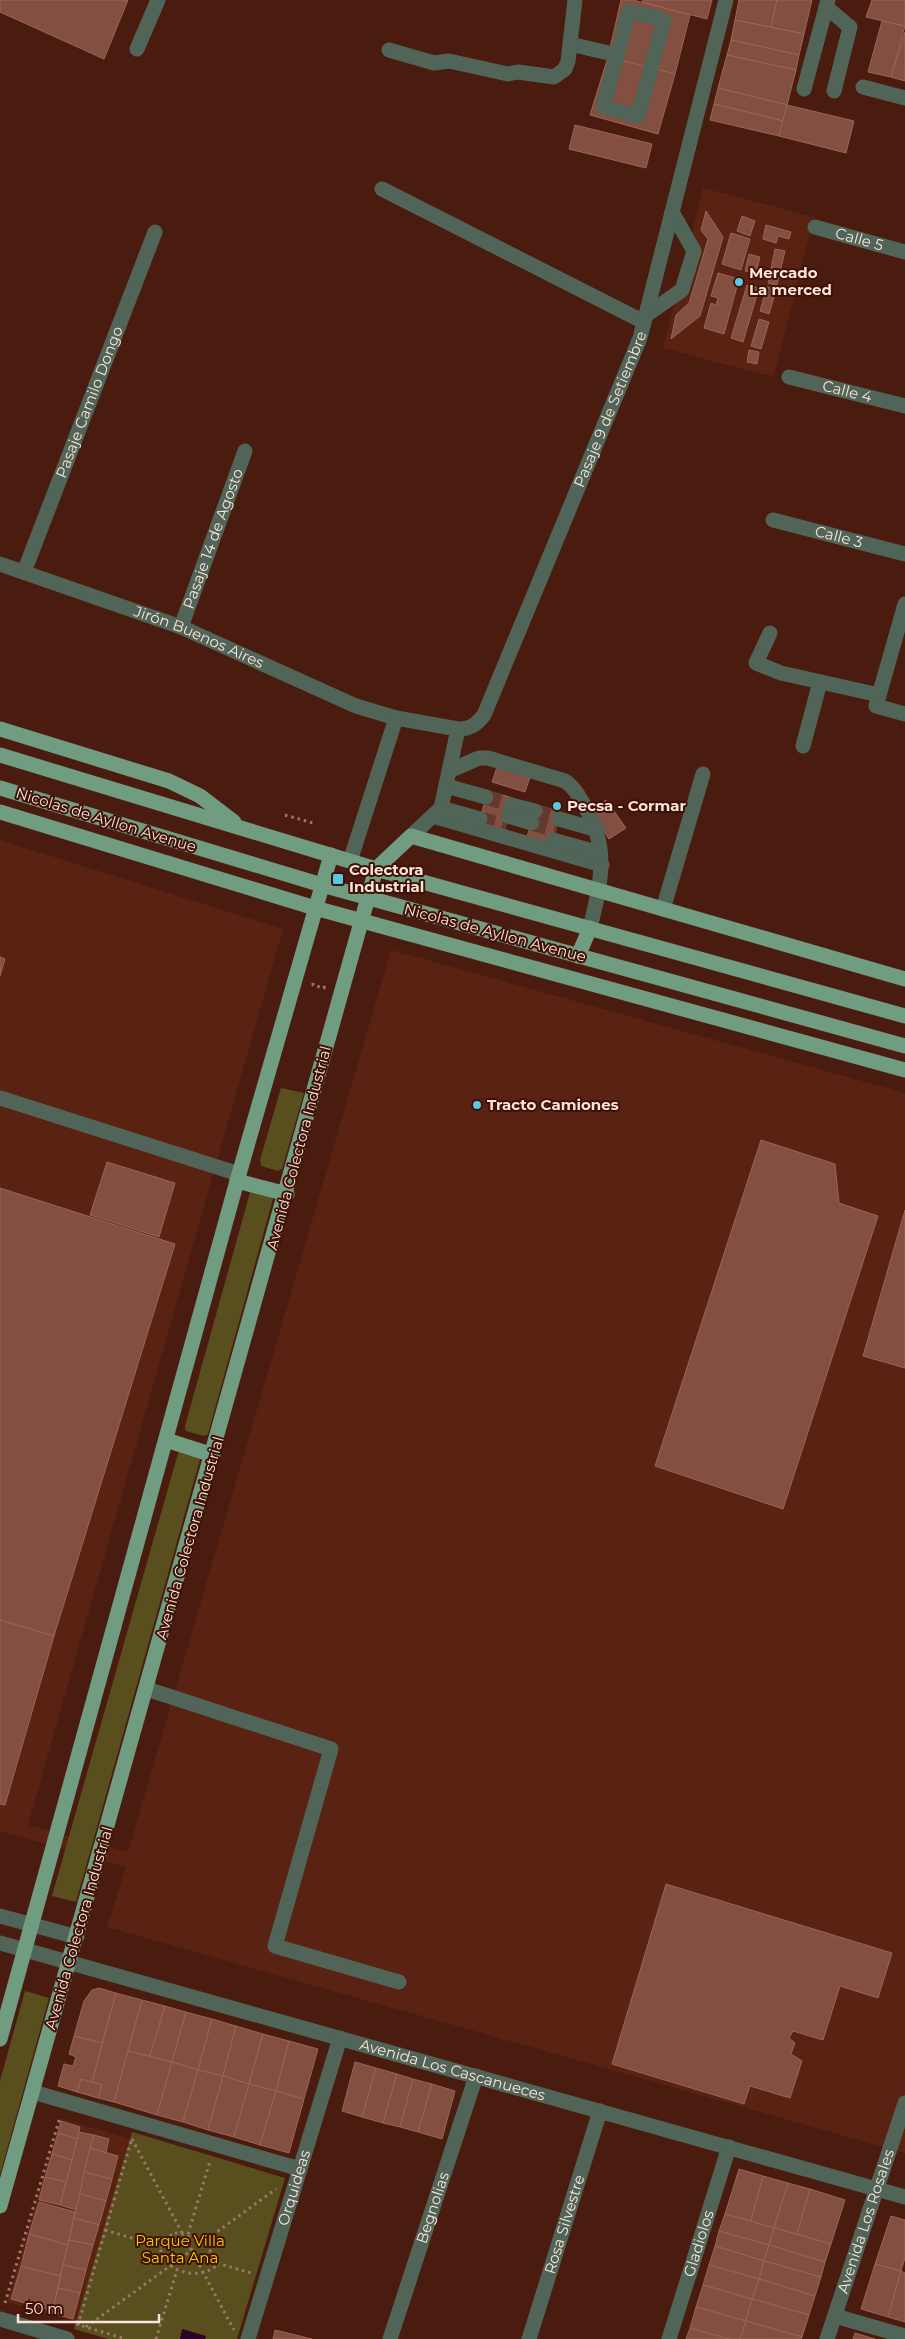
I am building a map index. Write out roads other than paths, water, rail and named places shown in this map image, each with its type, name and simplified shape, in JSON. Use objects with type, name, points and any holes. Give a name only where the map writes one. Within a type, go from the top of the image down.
[{"type":"main road","points":[[0,729],[169,782],[200,796],[241,828]]},
{"type":"main road","name":"Nicolas de Ayllon Avenue","points":[[0,755],[376,869],[905,1016]]},
{"type":"main road","name":"Nicolas de Ayllon Avenue","points":[[0,788],[367,898],[905,1046]]},
{"type":"main road","name":"Nicolas de Ayllon Avenue","points":[[0,812],[315,908],[905,1070]]},
{"type":"main road","points":[[376,869],[411,836],[905,979]]},
{"type":"main road","points":[[0,2039],[238,1177],[331,855]]},
{"type":"main road","name":"Avenida Colectora Industrial","points":[[0,2206],[287,1194],[376,869]]},
{"type":"main road","points":[[578,956],[590,928]]},
{"type":"main road","points":[[238,1177],[287,1194]]},
{"type":"main road","points":[[166,1440],[213,1455]]},
{"type":"street","points":[[137,48],[158,0]]},
{"type":"street","points":[[389,50],[434,63],[449,61],[508,74],[522,72],[554,77],[565,69],[575,0]]},
{"type":"street","name":"Pasaje 9 de Setiembre","points":[[458,729],[466,729],[476,724],[484,715],[640,338],[726,0]]},
{"type":"street","points":[[804,89],[827,4],[850,27],[834,91]]},
{"type":"street","points":[[628,11],[664,20],[638,116],[603,106],[617,55],[628,11]]},
{"type":"street","points":[[570,44],[617,55]]},
{"type":"street","points":[[863,87],[905,98]]},
{"type":"street","points":[[382,189],[645,318],[682,290],[694,251],[672,212]]},
{"type":"street","name":"Calle 5","points":[[815,227],[905,252]]},
{"type":"street","name":"Pasaje Camilo Dongo","points":[[24,572],[155,232]]},
{"type":"street","name":"Calle 4","points":[[789,377],[905,406]]},
{"type":"street","name":"Pasaje 14 de Agosto","points":[[181,627],[245,451]]},
{"type":"street","name":"Calle 3","points":[[772,520],[905,554]]},
{"type":"street","name":"Jirón Buenos Aires","points":[[0,564],[181,627],[356,706],[396,718]]},
{"type":"street","points":[[878,700],[898,658],[905,604]]},
{"type":"street","points":[[770,633],[756,663],[781,673],[820,682],[878,700],[905,714]]},
{"type":"street","points":[[804,746],[820,682]]},
{"type":"street","points":[[350,861],[396,718],[458,729],[442,795]]},
{"type":"street","points":[[411,836],[442,795],[479,758],[488,758],[565,781],[576,791],[600,848],[600,891],[590,928]]},
{"type":"street","points":[[663,909],[703,774]]},
{"type":"street","points":[[442,795],[483,808],[442,795]]},
{"type":"street","points":[[442,795],[600,848]]},
{"type":"street","points":[[508,816],[532,822],[508,816]]},
{"type":"street","points":[[556,829],[600,848]]},
{"type":"street","points":[[0,1098],[238,1177]]},
{"type":"street","points":[[147,1689],[331,1749],[274,1946],[399,1982]]},
{"type":"street","points":[[0,1916],[77,1937]]},
{"type":"street","name":"Avenida Los Cascanueces","points":[[0,1943],[905,2197]]},
{"type":"street","name":"Orquideas","points":[[248,2339],[340,2038]]},
{"type":"street","name":"Begnolias","points":[[390,2339],[476,2076]]},
{"type":"street","points":[[33,2092],[300,2169]]},
{"type":"street","name":"Avenida Los Rosales","points":[[827,2339],[905,2103]]},
{"type":"street","name":"Rosa Silvestre","points":[[529,2339],[600,2111]]},
{"type":"street","name":"Gladiolos","points":[[669,2339],[729,2147]]},
{"type":"street","points":[[835,2316],[905,2336]]},
{"type":"street","points":[[0,2319],[67,2339]]},
{"type":"tunnel","points":[[486,797],[511,805]]},
{"type":"tunnel","points":[[535,811],[559,819]]},
{"type":"tunnel","points":[[480,819],[506,826]]},
{"type":"tunnel","points":[[532,823],[556,830]]},
{"type":"place","name":"Mercado La merced","points":[[739,282]]},
{"type":"place","name":"Pecsa - Cormar","points":[[557,806]]},
{"type":"place","name":"Colectora Industrial","points":[[338,879]]},
{"type":"place","name":"Tracto Camiones","points":[[477,1105]]},
{"type":"park label","name":"Parque Villa Santa Ana","points":[[180,2250]]}]
